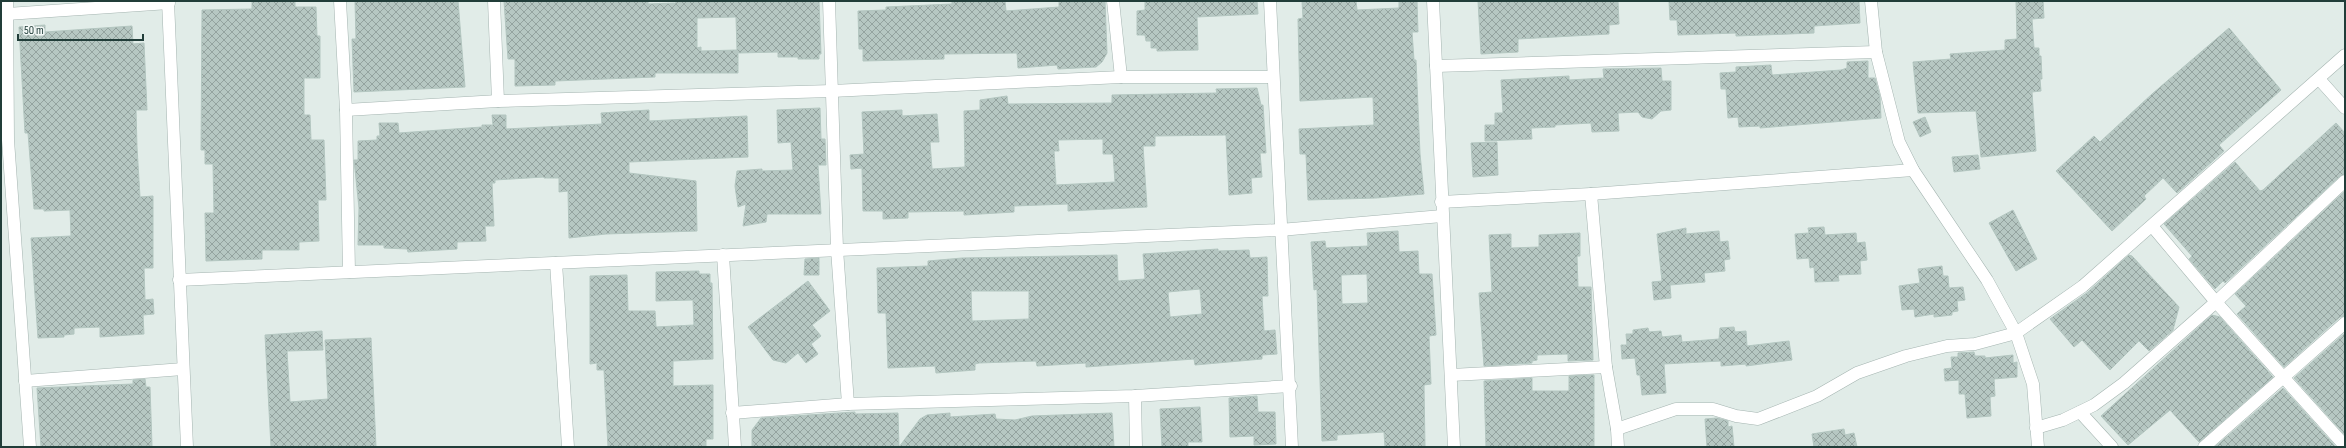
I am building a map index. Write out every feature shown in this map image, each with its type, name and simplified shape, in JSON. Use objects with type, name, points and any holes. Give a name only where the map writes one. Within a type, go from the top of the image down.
[{"type":"street","points":[[7,1],[8,14],[4,140],[30,447]]},
{"type":"street","points":[[340,1],[346,110],[349,272]]},
{"type":"street","points":[[494,1],[498,101]]},
{"type":"street","points":[[829,1],[837,249],[848,404]]},
{"type":"street","points":[[1113,1],[1121,77]]},
{"type":"street","points":[[1270,1],[1272,77],[1280,230],[1291,386],[1292,447]]},
{"type":"street","points":[[1433,1],[1441,202],[1454,447]]},
{"type":"street","points":[[1871,1],[1876,52],[1899,142],[1913,170],[1987,280],[2016,333],[2033,384],[2038,447]]},
{"type":"street","points":[[8,14],[168,2],[178,280],[184,369],[187,447]]},
{"type":"street","points":[[1436,66],[1876,52]]},
{"type":"street","points":[[1617,429],[1676,409],[1713,409],[1736,416],[1758,419],[1816,396],[1857,373],[1906,356],[1947,346],[1975,344],[2016,333],[2083,286],[2345,55]]},
{"type":"street","points":[[346,110],[498,101],[832,92],[1121,77],[1272,77]]},
{"type":"street","points":[[2319,78],[2345,108]]},
{"type":"street","points":[[1441,202],[1592,194],[1913,170]]},
{"type":"street","points":[[2036,428],[2080,412],[2094,405],[2124,383],[2216,302],[2345,181]]},
{"type":"street","points":[[1592,194],[1606,367],[1617,429],[1618,447]]},
{"type":"street","points":[[178,280],[1280,230],[1442,216]]},
{"type":"street","points":[[2152,226],[2216,302],[2345,446]]},
{"type":"street","points":[[723,255],[735,447]]},
{"type":"street","points":[[556,263],[568,447]]},
{"type":"street","points":[[2204,447],[2345,323]]},
{"type":"street","points":[[1451,375],[1606,367]]},
{"type":"street","points":[[25,381],[184,369]]},
{"type":"street","points":[[732,413],[848,404],[1135,396],[1291,386]]},
{"type":"street","points":[[1135,396],[1136,447]]},
{"type":"street","points":[[2080,412],[2112,447]]},
{"type":"building","points":[[252,1],[295,1],[295,7],[316,7],[317,36],[320,36],[320,78],[304,78],[304,115],[310,115],[311,140],[324,140],[326,200],[318,200],[319,241],[299,242],[299,250],[262,250],[262,259],[206,261],[205,213],[214,213],[213,164],[205,164],[205,150],[201,150],[202,10],[252,9]]},
{"type":"building","points":[[355,1],[458,1],[465,87],[354,92],[352,39],[356,39]]},
{"type":"building","points":[[504,1],[648,1],[648,4],[676,3],[676,1],[819,1],[821,54],[819,54],[819,59],[778,57],[778,52],[738,53],[738,73],[655,73],[655,77],[555,81],[555,85],[515,86],[515,59],[508,59]],"holes":[[[736,17],[737,50],[701,51],[701,47],[697,48],[697,18]]]},
{"type":"building","points":[[952,1],[1005,1],[1006,11],[1059,7],[1059,1],[1105,1],[1107,53],[1102,62],[1096,67],[1058,69],[1057,65],[1018,68],[1017,53],[944,54],[944,59],[863,61],[863,49],[859,49],[858,11],[886,10],[886,7],[952,4]]},
{"type":"building","points":[[1145,1],[1257,1],[1258,14],[1197,17],[1198,50],[1157,51],[1157,48],[1151,48],[1151,41],[1146,41],[1145,35],[1137,35],[1137,11],[1145,10]]},
{"type":"building","points":[[1302,1],[1356,1],[1357,10],[1399,8],[1399,1],[1417,1],[1418,32],[1412,32],[1414,60],[1416,60],[1420,154],[1424,194],[1376,198],[1308,200],[1306,154],[1300,154],[1299,129],[1374,125],[1373,97],[1300,101],[1298,19],[1303,18]]},
{"type":"building","points":[[1478,1],[1618,1],[1619,24],[1609,25],[1609,34],[1518,39],[1518,52],[1481,54]]},
{"type":"building","points":[[1669,1],[1856,1],[1859,2],[1860,23],[1814,26],[1814,33],[1736,36],[1736,33],[1678,35],[1677,20],[1670,20]]},
{"type":"building","points":[[2016,1],[2043,1],[2044,18],[2032,19],[2034,48],[2039,48],[2039,56],[2041,56],[2042,79],[2040,79],[2041,91],[2032,92],[2036,151],[1981,157],[1976,111],[1918,113],[1913,62],[1951,59],[1950,54],[2005,50],[2005,40],[2017,39]]},
{"type":"building","points":[[45,25],[45,32],[132,26],[133,44],[144,43],[147,110],[136,110],[137,147],[140,197],[153,196],[153,268],[144,268],[145,300],[153,299],[154,314],[143,315],[144,334],[100,337],[100,327],[74,328],[74,334],[64,335],[64,337],[38,338],[31,238],[71,236],[70,210],[44,211],[44,209],[34,209],[28,133],[25,133],[19,27]]},
{"type":"building","points":[[2229,28],[2281,90],[2219,145],[2224,151],[2177,193],[2163,178],[2144,196],[2146,199],[2112,231],[2056,171],[2094,136],[2100,142],[2152,94]]},
{"type":"building","points":[[1868,61],[1868,78],[1875,78],[1880,97],[1881,118],[1760,128],[1760,126],[1739,127],[1738,117],[1728,118],[1726,89],[1721,89],[1720,73],[1736,72],[1736,67],[1771,65],[1772,75],[1841,70],[1847,68],[1847,62]]},
{"type":"building","points":[[1661,68],[1662,81],[1671,81],[1671,110],[1661,111],[1652,119],[1642,117],[1638,112],[1618,113],[1619,131],[1592,132],[1591,123],[1555,125],[1555,127],[1531,128],[1532,139],[1485,141],[1485,125],[1495,125],[1495,113],[1503,113],[1501,80],[1569,76],[1569,80],[1604,78],[1603,69]]},
{"type":"building","points":[[1257,88],[1261,105],[1263,105],[1266,153],[1260,153],[1262,177],[1251,178],[1252,193],[1229,195],[1226,135],[1155,136],[1155,146],[1143,146],[1147,207],[1068,211],[1068,204],[1014,206],[1014,212],[964,215],[964,211],[908,212],[908,218],[883,219],[883,211],[863,211],[862,168],[851,169],[850,155],[864,154],[862,112],[902,110],[902,116],[937,114],[939,142],[930,142],[932,169],[965,167],[964,111],[980,110],[980,100],[1007,96],[1008,104],[1112,103],[1112,95],[1217,93],[1216,89]],"holes":[[[1103,139],[1103,154],[1113,154],[1115,182],[1056,185],[1054,151],[1059,151],[1058,140]]]},
{"type":"building","points":[[820,108],[821,139],[825,139],[826,165],[818,165],[821,214],[767,214],[766,222],[743,226],[746,204],[738,207],[735,186],[737,171],[762,169],[762,171],[793,170],[791,142],[778,143],[777,110]]},
{"type":"building","points":[[649,110],[649,121],[747,116],[748,157],[629,162],[629,173],[696,181],[697,231],[606,234],[569,238],[568,191],[559,192],[559,178],[544,177],[495,180],[495,183],[492,183],[494,226],[485,226],[486,241],[457,242],[457,249],[408,252],[407,249],[384,248],[384,245],[358,245],[359,208],[354,160],[358,160],[358,141],[377,140],[377,136],[380,136],[379,123],[398,123],[399,133],[482,127],[482,125],[493,125],[492,115],[506,115],[506,129],[602,124],[601,113]]},
{"type":"building","points":[[1925,117],[1931,132],[1920,137],[1913,122]]},
{"type":"building","points":[[2336,123],[2345,133],[2345,174],[2340,176],[2225,283],[2223,281],[2215,289],[2189,259],[2192,256],[2164,224],[2235,162],[2260,191],[2263,190]]},
{"type":"building","points":[[1497,142],[1498,175],[1473,177],[1471,143]]},
{"type":"building","points":[[1978,155],[1980,169],[1954,172],[1952,157]]},
{"type":"building","points":[[2345,191],[2345,316],[2340,317],[2284,367],[2237,314],[2246,306],[2235,294]]},
{"type":"building","points":[[2013,210],[2037,259],[2016,271],[1989,223]]},
{"type":"building","points":[[1824,227],[1825,235],[1856,233],[1857,243],[1865,242],[1867,260],[1860,261],[1861,274],[1838,275],[1839,281],[1815,282],[1814,267],[1810,268],[1809,258],[1797,259],[1795,234],[1809,233],[1808,228]]},
{"type":"building","points":[[1686,228],[1686,234],[1719,231],[1720,242],[1728,241],[1730,259],[1724,260],[1725,271],[1704,273],[1705,282],[1670,285],[1671,298],[1654,300],[1652,282],[1662,281],[1657,234]]},
{"type":"building","points":[[1398,231],[1399,252],[1418,251],[1419,274],[1432,274],[1436,335],[1429,336],[1431,384],[1424,385],[1425,447],[1385,447],[1384,432],[1337,435],[1337,440],[1322,441],[1317,289],[1314,290],[1311,242],[1325,241],[1326,248],[1368,246],[1367,233]],"holes":[[[1367,274],[1368,303],[1342,304],[1341,275]]]},
{"type":"building","points":[[1580,233],[1580,256],[1577,256],[1578,287],[1591,287],[1593,360],[1568,361],[1568,354],[1537,355],[1537,360],[1532,361],[1532,363],[1484,366],[1479,293],[1492,292],[1489,235],[1511,234],[1511,248],[1539,247],[1539,235]]},
{"type":"building","points":[[1218,249],[1218,251],[1249,250],[1250,258],[1267,257],[1268,296],[1262,296],[1264,331],[1275,330],[1277,354],[1262,355],[1262,359],[1195,365],[1194,359],[1086,367],[1086,363],[1037,366],[1036,361],[979,363],[975,364],[975,370],[936,373],[935,366],[888,368],[886,313],[878,313],[877,268],[928,266],[928,261],[962,258],[1117,255],[1118,281],[1145,279],[1143,254]],"holes":[[[1200,289],[1202,314],[1170,317],[1168,292]],[[971,291],[1029,291],[1029,319],[972,321]]]},
{"type":"building","points":[[2129,255],[2132,256],[2179,307],[2173,330],[2149,351],[2139,341],[2110,370],[2082,340],[2074,347],[2050,319],[2088,292]]},
{"type":"building","points":[[819,258],[819,275],[804,275],[805,259]]},
{"type":"building","points":[[1942,266],[1943,276],[1948,276],[1949,288],[1963,287],[1965,300],[1957,301],[1958,311],[1952,312],[1952,315],[1934,317],[1934,314],[1915,317],[1914,309],[1902,310],[1899,286],[1920,283],[1918,269]]},
{"type":"building","points":[[699,271],[699,274],[710,274],[710,283],[712,283],[713,359],[673,361],[673,386],[713,385],[713,439],[706,439],[706,447],[608,447],[604,370],[597,370],[597,363],[590,364],[590,276],[627,275],[628,311],[655,311],[656,327],[694,325],[693,300],[656,301],[656,272]]},
{"type":"building","points":[[808,281],[830,311],[812,325],[821,336],[811,344],[818,354],[806,363],[798,353],[786,363],[773,360],[748,327]]},
{"type":"building","points":[[2212,315],[2220,317],[2273,377],[2199,442],[2170,410],[2128,445],[2101,416]]},
{"type":"building","points":[[1734,327],[1735,332],[1746,331],[1747,346],[1789,341],[1792,360],[1746,366],[1746,364],[1721,366],[1721,361],[1664,364],[1666,393],[1642,395],[1640,375],[1637,375],[1635,358],[1622,359],[1621,345],[1627,345],[1626,334],[1633,334],[1633,330],[1648,328],[1649,332],[1661,331],[1662,337],[1681,335],[1682,342],[1719,339],[1720,328]]},
{"type":"building","points":[[322,331],[323,350],[287,351],[290,402],[328,399],[325,340],[371,338],[376,447],[271,447],[265,335]]},
{"type":"building","points":[[2345,333],[2345,435],[2294,378]]},
{"type":"building","points":[[1974,352],[1975,356],[1985,356],[1985,358],[2013,355],[2013,363],[2017,362],[2017,377],[1994,379],[1995,396],[1990,397],[1991,416],[1967,418],[1965,394],[1959,394],[1959,380],[1945,381],[1944,369],[1952,368],[1951,357],[1958,357],[1958,353]]},
{"type":"building","points":[[1594,375],[1594,447],[1486,447],[1484,381],[1532,378],[1532,391],[1569,391],[1569,376]]},
{"type":"building","points":[[145,379],[146,387],[150,387],[152,446],[41,447],[37,388],[133,384],[133,380]]},
{"type":"building","points":[[2283,388],[2336,447],[2215,447]]},
{"type":"building","points":[[1257,396],[1258,412],[1275,412],[1276,444],[1254,445],[1254,436],[1230,437],[1229,398]]},
{"type":"building","points":[[1200,407],[1202,442],[1188,442],[1188,447],[1162,447],[1160,409]]},
{"type":"building","points":[[855,412],[855,414],[898,413],[899,447],[752,447],[752,430],[761,418]]},
{"type":"building","points":[[950,413],[950,417],[995,414],[996,419],[1015,420],[1032,416],[1112,413],[1114,447],[899,447],[920,419],[927,415]]},
{"type":"building","points":[[1717,418],[1728,421],[1728,427],[1732,426],[1734,447],[1707,447],[1705,419]]},
{"type":"building","points":[[1844,429],[1845,435],[1854,433],[1857,447],[1814,447],[1812,434]]}]
